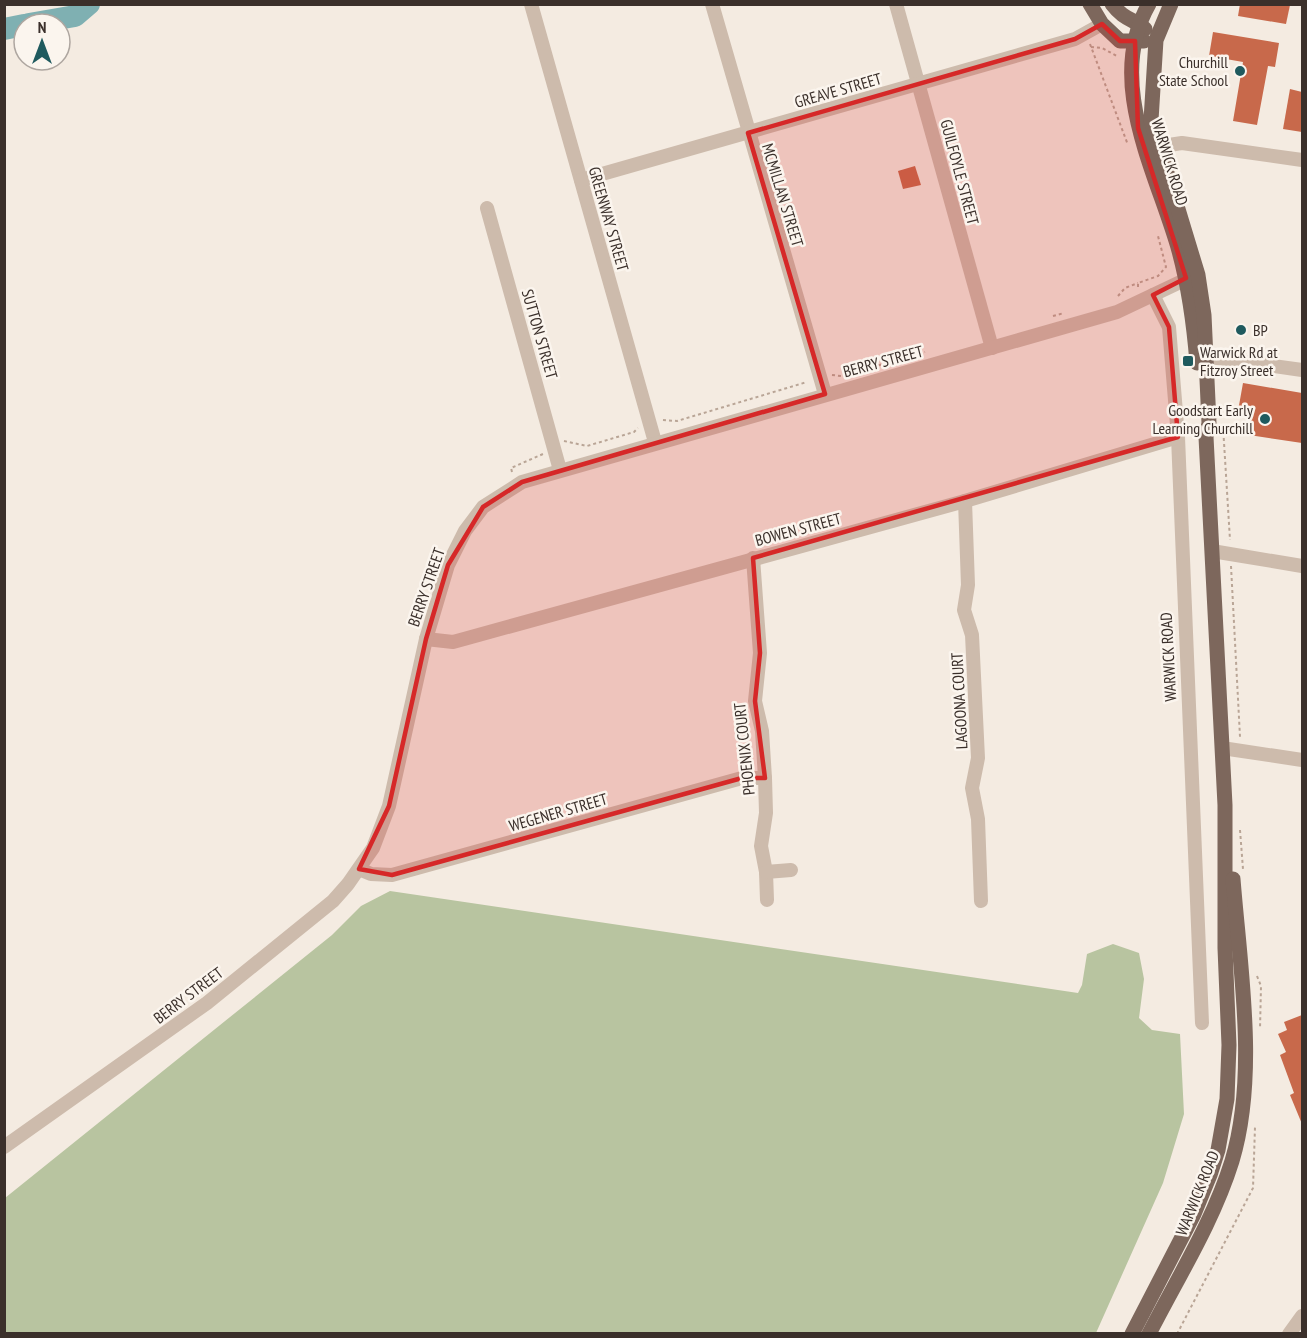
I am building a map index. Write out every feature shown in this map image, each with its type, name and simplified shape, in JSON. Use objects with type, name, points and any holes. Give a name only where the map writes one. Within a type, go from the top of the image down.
[{"type":"main road","points":[[1090,4],[1102,24],[1120,41],[1156,39]]},
{"type":"main road","points":[[1112,4],[1126,20],[1139,24],[1156,39]]},
{"type":"main road","name":"WARWICK ROAD","points":[[1132,1334],[1194,1214],[1210,1175],[1224,1125],[1229,1045],[1225,948],[1225,805],[1206,437],[1202,426],[1201,355],[1192,277],[1166,192],[1144,149],[1135,110],[1133,64],[1136,41],[1139,24],[1149,4]]},
{"type":"main road","name":"WARWICK ROAD","points":[[1144,149],[1151,120],[1156,39],[1171,4]]},
{"type":"main road","name":"WARWICK ROAD","points":[[1149,1334],[1206,1226],[1232,1159],[1238,1131],[1244,1053],[1233,875],[1225,805]]},
{"type":"street","name":"GREENWAY STREET","points":[[531,4],[655,442]]},
{"type":"street","name":"MCMILLAN STREET","points":[[712,4],[825,394]]},
{"type":"street","name":"GUILFOYLE STREET","points":[[896,4],[992,348]]},
{"type":"street","name":"GREAVE STREET","points":[[581,180],[919,84],[1088,41],[1102,24]]},
{"type":"street","points":[[1144,149],[1182,142],[1302,160]]},
{"type":"street","name":"SUTTON STREET","points":[[487,208],[560,470]]},
{"type":"street","name":"BERRY STREET","points":[[4,1147],[207,1003],[333,901],[359,869],[373,848],[389,806],[426,639],[448,565],[465,531],[483,507],[516,486],[560,470],[1117,312],[1147,294],[1192,277]]},
{"type":"street","name":"WARWICK ROAD","points":[[1147,294],[1169,327],[1178,437],[1202,1023]]},
{"type":"street","points":[[1201,355],[1302,370]]},
{"type":"street","name":"BOWEN STREET","points":[[426,639],[453,642],[965,501],[1178,437]]},
{"type":"street","name":"LAGOONA COURT","points":[[965,501],[968,585],[964,610],[972,635],[978,758],[972,788],[978,819],[981,901]]},
{"type":"street","points":[[1212,551],[1302,566]]},
{"type":"street","name":"PHOENIX COURT","points":[[753,558],[760,653],[755,701],[762,731],[765,778],[766,813],[761,846],[766,872],[767,900]]},
{"type":"street","points":[[1222,748],[1302,760]]},
{"type":"street","name":"WEGENER STREET","points":[[359,869],[371,874],[392,875],[742,777],[765,778]]},
{"type":"street","points":[[766,872],[792,870]]},
{"type":"street","points":[[1289,1334],[1302,1316]]},
{"type":"path","points":[[1088,41],[1117,56]]},
{"type":"path","points":[[1088,41],[1144,149]]},
{"type":"path","points":[[1115,298],[1125,288],[1158,276],[1166,267],[1156,227]]},
{"type":"path","points":[[1138,283],[1147,294]]},
{"type":"path","points":[[1049,318],[1068,313]]},
{"type":"path","points":[[516,486],[511,468],[543,455],[544,446],[565,441],[587,446],[634,432],[640,424],[639,420],[656,414],[659,420],[677,422],[820,379],[927,351]]},
{"type":"highlighted area","points":[[1102,24],[1120,41],[1135,41],[1138,128],[1186,278],[1153,295],[1169,327],[1178,437],[753,558],[760,653],[755,701],[765,778],[742,778],[392,875],[359,869],[389,806],[426,639],[448,565],[483,507],[522,482],[825,394],[748,133],[1075,39]]},
{"type":"green space","points":[[390,891],[1078,993],[1082,985],[1087,954],[1113,944],[1139,953],[1144,979],[1139,1018],[1152,1030],[1180,1034],[1184,1114],[1163,1183],[1096,1333],[5,1333],[5,1198],[332,935],[361,906]]},
{"type":"building","points":[[1240,4],[1290,5],[1286,24],[1238,16]]},
{"type":"building","points":[[1213,32],[1279,43],[1275,67],[1268,66],[1257,125],[1233,121],[1243,62],[1209,56]]},
{"type":"building","points":[[1290,89],[1302,92],[1302,132],[1283,129]]},
{"type":"building","points":[[915,166],[921,185],[903,189],[898,171]]},
{"type":"building","points":[[1243,383],[1302,393],[1302,443],[1249,435],[1252,414],[1238,411]]},
{"type":"building","points":[[1302,1015],[1302,1124],[1290,1095],[1294,1093],[1280,1055],[1286,1052],[1278,1034],[1287,1030],[1284,1022]]},
{"type":"waterway","points":[[72,17],[89,4]]},
{"type":"waterway","points":[[4,29],[12,27]]},
{"type":"place","name":"Churchill State School","points":[[1240,71]]},
{"type":"place","name":"BP","points":[[1241,330]]},
{"type":"place","name":"Warwick Rd at Fitzroy Street","points":[[1188,361]]},
{"type":"place","name":"Goodstart Early Learning Churchill","points":[[1265,419]]}]
